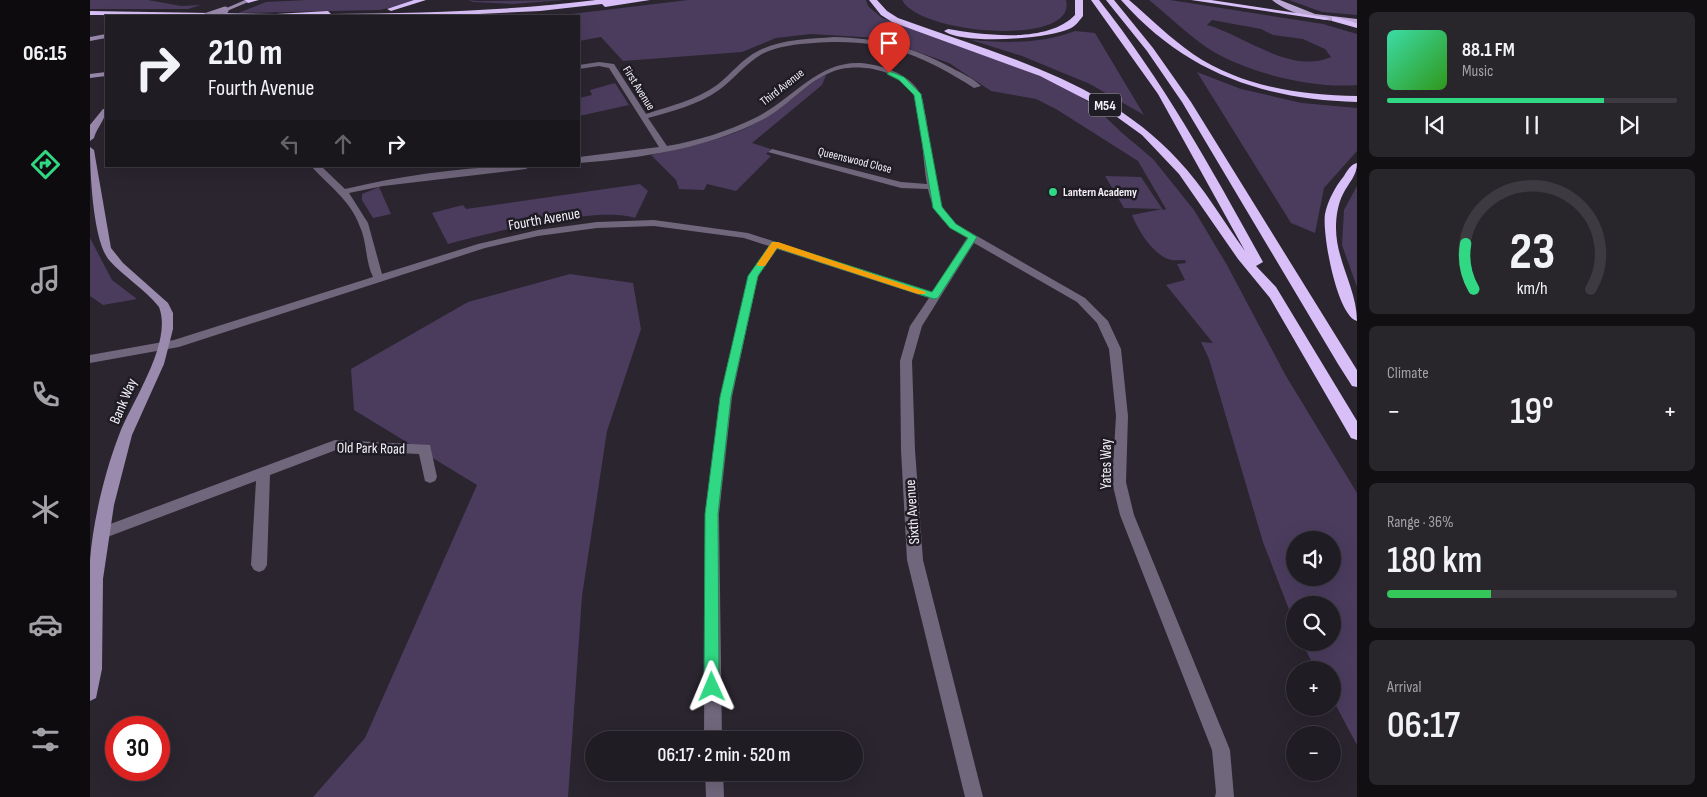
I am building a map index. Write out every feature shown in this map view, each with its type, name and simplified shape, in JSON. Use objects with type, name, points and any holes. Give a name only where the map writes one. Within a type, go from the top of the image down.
[{"type":"highway","points":[[249,0],[255,0]]},
{"type":"highway","points":[[296,15],[380,11],[407,6],[422,0]]},
{"type":"highway","points":[[408,15],[511,10],[614,0]]},
{"type":"highway","points":[[501,15],[646,0]]},
{"type":"highway","name":"M54","points":[[873,0],[884,13],[895,20],[1030,68],[1077,89],[1120,114],[1173,160],[1239,251],[1274,295]]},
{"type":"highway","points":[[886,1],[889,6],[907,17],[936,29],[966,34],[1024,37],[1048,34],[1076,21],[1081,12],[1079,0]]},
{"type":"highway","name":"M54","points":[[1095,0],[1138,56],[1181,124],[1274,295],[1357,434]]},
{"type":"highway","points":[[1110,0],[1156,59],[1206,133],[1300,292],[1357,382]]},
{"type":"highway","points":[[1125,0],[1173,43],[1193,58],[1231,76],[1278,90],[1327,98],[1357,99]]},
{"type":"highway","points":[[1195,0],[1326,18]]},
{"type":"highway","points":[[1226,0],[1260,0]]},
{"type":"highway","points":[[462,3],[489,8],[610,1]]},
{"type":"highway","points":[[90,13],[213,15]]},
{"type":"highway","points":[[512,15],[516,14]]},
{"type":"highway","points":[[90,18],[105,18]]},
{"type":"highway","points":[[1335,19],[1357,26]]},
{"type":"highway","points":[[1357,166],[1346,179],[1334,203],[1331,241],[1343,291],[1357,317]]},
{"type":"main road","points":[[1275,0],[1292,9],[1326,18],[1357,21]]},
{"type":"street","points":[[210,15],[249,0]]},
{"type":"street","points":[[90,39],[105,36]]},
{"type":"street","points":[[643,116],[696,101],[718,87],[739,66],[763,51],[791,43],[835,38],[875,40],[904,48],[943,64],[977,86]]},
{"type":"street","name":"First Avenue","points":[[580,67],[599,64],[612,66],[665,150]]},
{"type":"street","name":"Third Avenue","points":[[580,160],[665,150],[716,137],[762,118],[787,103],[806,83],[827,71],[853,65],[877,68],[902,78],[917,94],[938,208],[953,226]]},
{"type":"street","points":[[90,76],[104,75]]},
{"type":"street","points":[[90,138],[93,127],[105,113]]},
{"type":"street","name":"Bank Way","points":[[90,150],[106,248],[111,258],[160,300],[167,310],[165,346],[120,450],[102,533],[94,552],[90,692]]},
{"type":"street","name":"Queenswood Close","points":[[772,152],[901,185],[933,187]]},
{"type":"street","points":[[316,167],[343,192],[358,212],[366,232],[378,278]]},
{"type":"street","points":[[343,192],[383,183],[518,167]]},
{"type":"street","name":"Fourth Avenue","points":[[90,359],[165,346],[482,246],[538,233],[597,225],[654,224],[744,236],[775,244],[934,296]]},
{"type":"street","name":"Yates Way","points":[[953,226],[1081,300],[1102,322],[1115,348],[1122,416],[1119,482],[1127,515],[1221,750],[1226,794],[1224,797]]},
{"type":"street","name":"Sixth Avenue","points":[[973,237],[916,326],[906,361],[908,450],[915,560],[959,743],[974,797]]},
{"type":"street","points":[[713,731],[712,514],[726,397],[753,276],[775,244]]},
{"type":"street","name":"Old Park Road","points":[[102,533],[335,445],[425,449],[430,477]]},
{"type":"street","points":[[259,565],[263,472]]},
{"type":"street","points":[[714,781],[715,797]]},
{"type":"shaded area","points":[[90,0],[148,0],[181,6],[201,5],[188,9],[90,9]]},
{"type":"shaded area","points":[[417,0],[379,10],[238,13],[266,2]]},
{"type":"shaded area","points":[[468,0],[565,0],[513,4],[473,2]]},
{"type":"shaded area","points":[[688,0],[866,0],[868,6],[882,18],[1001,60],[1065,87],[1093,105],[1153,159],[1194,210],[1227,265],[1286,376],[1357,493],[1357,745],[1341,715],[1341,661],[1311,661],[1306,651],[1341,651],[1341,596],[1286,596],[1286,602],[1263,542],[1209,359],[1201,342],[1213,343],[1166,285],[1185,280],[1177,264],[1186,263],[1185,260],[1170,260],[1156,252],[1142,234],[1132,215],[1162,209],[1124,208],[1105,176],[1141,177],[1163,210],[1166,209],[1138,161],[1056,109],[1036,99],[991,91],[949,63],[878,38],[811,34],[776,38],[742,52],[623,61],[601,37],[580,41],[580,15],[563,15]]},
{"type":"shaded area","points":[[902,0],[1066,0],[1063,15],[1048,25],[1024,30],[995,31],[965,28],[937,21],[915,12]]},
{"type":"shaded area","points":[[1149,0],[1170,0],[1323,24],[1357,34],[1357,85],[1339,86],[1299,81],[1278,77],[1239,64],[1206,47]],"holes":[[[1212,20],[1261,29],[1273,35],[1303,39],[1325,49],[1331,57],[1316,61],[1300,61],[1284,57],[1268,52],[1207,25]]]},
{"type":"shaded area","points":[[1289,0],[1357,0],[1357,15],[1322,12]]},
{"type":"shaded area","points":[[1075,31],[1095,33],[1144,115],[1090,84],[1022,56],[971,40],[1023,42]]},
{"type":"shaded area","points":[[1197,72],[1241,89],[1302,103],[1357,108],[1357,151],[1324,188],[1315,233],[1291,223]]},
{"type":"shaded area","points":[[827,73],[822,85],[752,143],[771,149],[766,154],[771,156],[736,191],[707,184],[704,190],[679,189],[676,180],[651,155],[706,142],[746,128],[776,111]]},
{"type":"shaded area","points":[[615,83],[629,105],[580,116],[580,98],[592,95],[590,90]]},
{"type":"shaded area","points":[[640,184],[648,191],[635,218],[618,215],[596,215],[570,218],[489,233],[448,244],[432,213],[463,205],[466,209]]},
{"type":"shaded area","points":[[1357,186],[1357,287],[1342,245],[1344,210]]},
{"type":"shaded area","points":[[379,187],[391,214],[373,218],[362,200],[362,194]]},
{"type":"shaded area","points":[[90,238],[112,280],[137,299],[103,305],[90,296]]},
{"type":"shaded area","points":[[570,274],[633,283],[641,329],[607,431],[582,596],[568,797],[313,797],[365,738],[477,485],[354,410],[351,369],[468,302]]},
{"type":"slow traffic","points":[[762,264],[775,244],[921,292]]},
{"type":"place","name":"Lantern Academy","points":[[1053,192]]},
{"type":"route","points":[[712,687],[712,514],[726,397],[753,276],[775,244],[934,296],[973,237],[953,226],[938,208],[917,94],[902,78],[889,73]]}]
